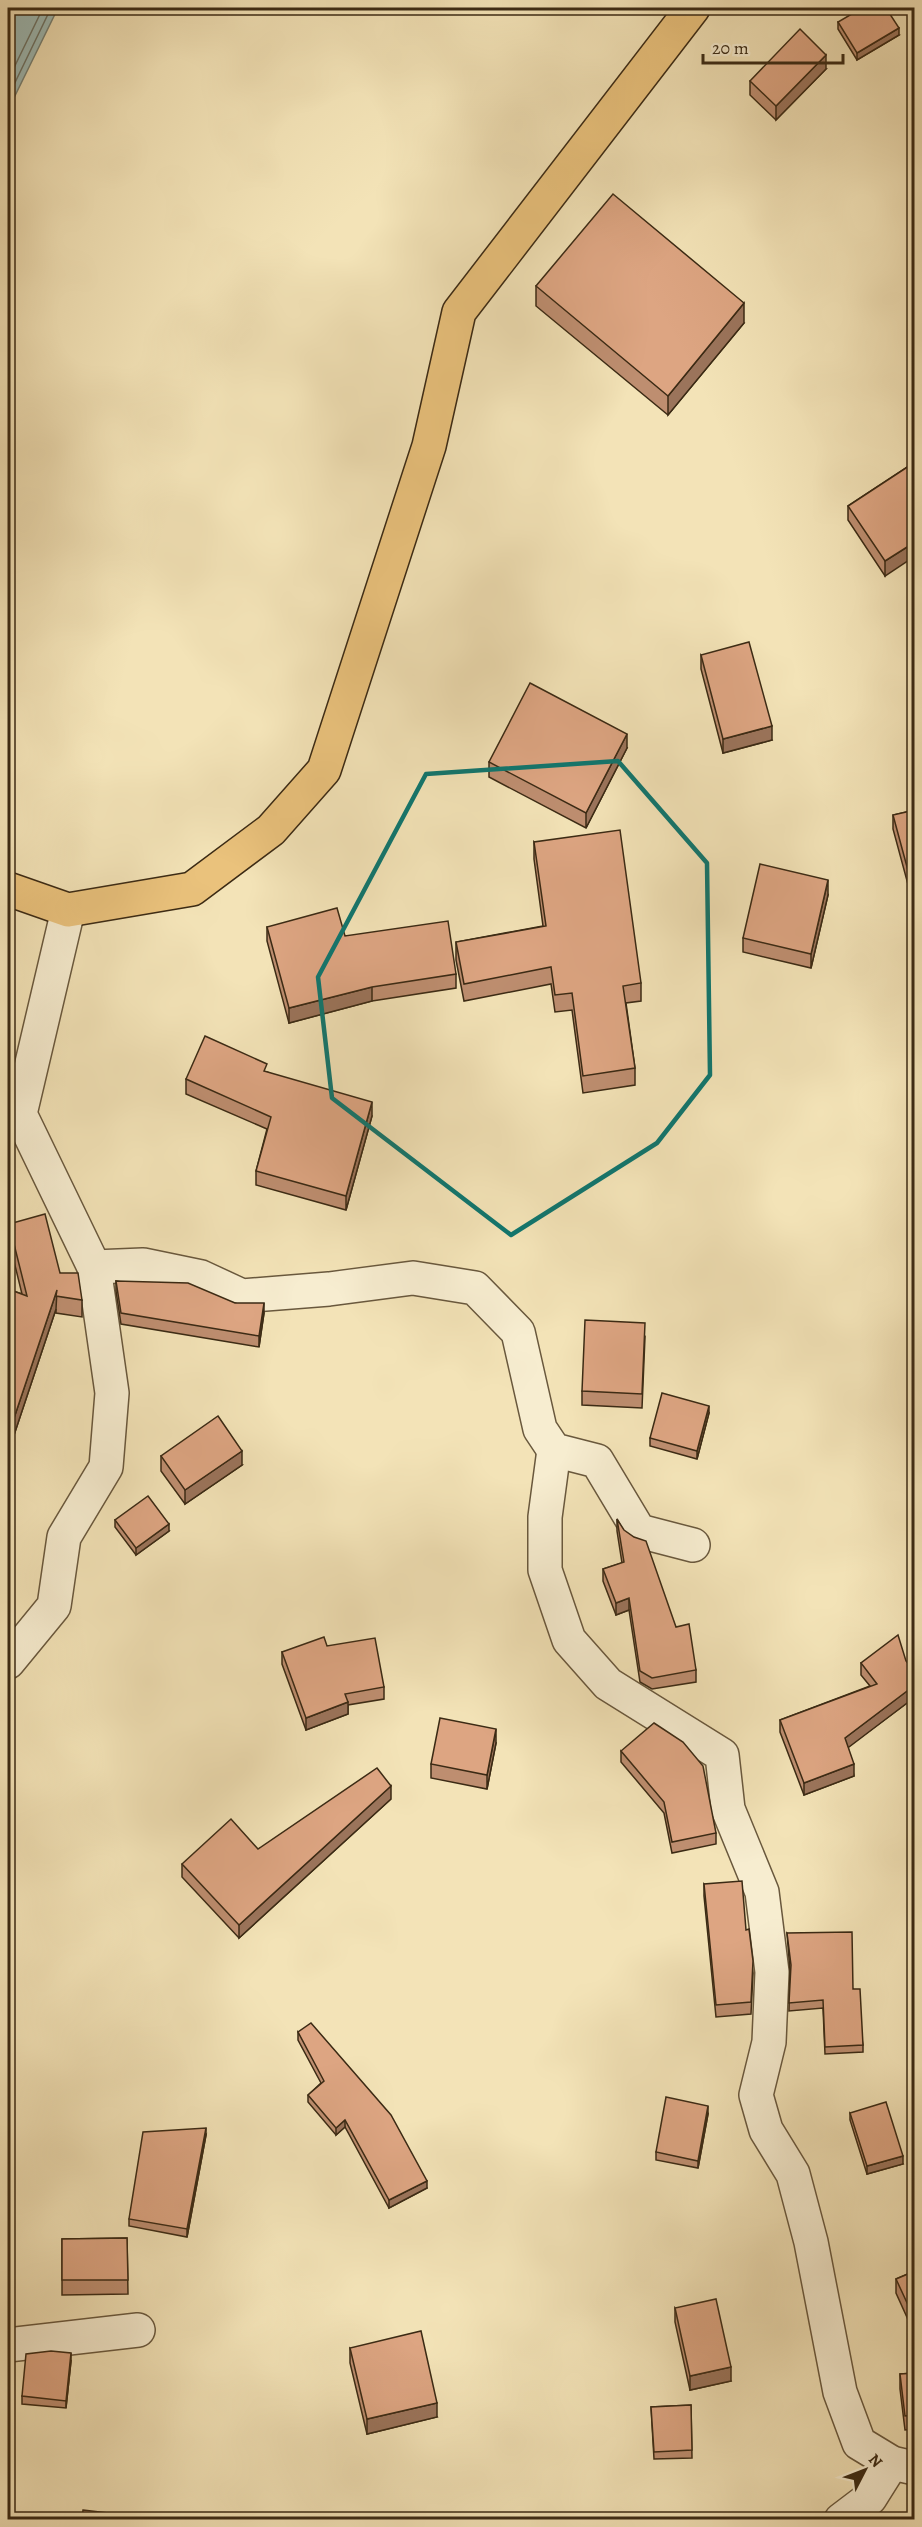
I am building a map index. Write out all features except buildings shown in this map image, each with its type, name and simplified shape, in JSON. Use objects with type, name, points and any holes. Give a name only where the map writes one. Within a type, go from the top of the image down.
[{"type":"main road","points":[[8,889],[68,910],[192,889],[271,830],[324,770],[429,446],[459,312],[693,8]]},
{"type":"street","points":[[8,1662],[54,1606],[64,1537],[106,1467],[112,1393],[94,1267],[21,1114],[68,910]]},
{"type":"street","points":[[94,1267],[143,1265],[201,1277],[242,1296],[329,1289],[412,1278],[475,1288],[518,1332],[540,1429],[554,1450],[545,1517],[545,1570],[569,1640],[608,1684],[722,1755],[728,1809],[762,1892],[772,1972],[769,2042],[756,2095],[766,2130],[793,2174],[811,2242],[840,2392],[859,2443],[903,2465],[870,2498],[841,2520]]},
{"type":"street","points":[[554,1450],[597,1461],[639,1531],[693,1545]]},
{"type":"street","points":[[8,2345],[138,2330]]},
{"type":"highlighted area","points":[[618,761],[707,863],[710,1075],[657,1143],[511,1235],[332,1098],[318,977],[426,774]]},
{"type":"water","points":[[8,8],[58,8],[8,110]]}]
